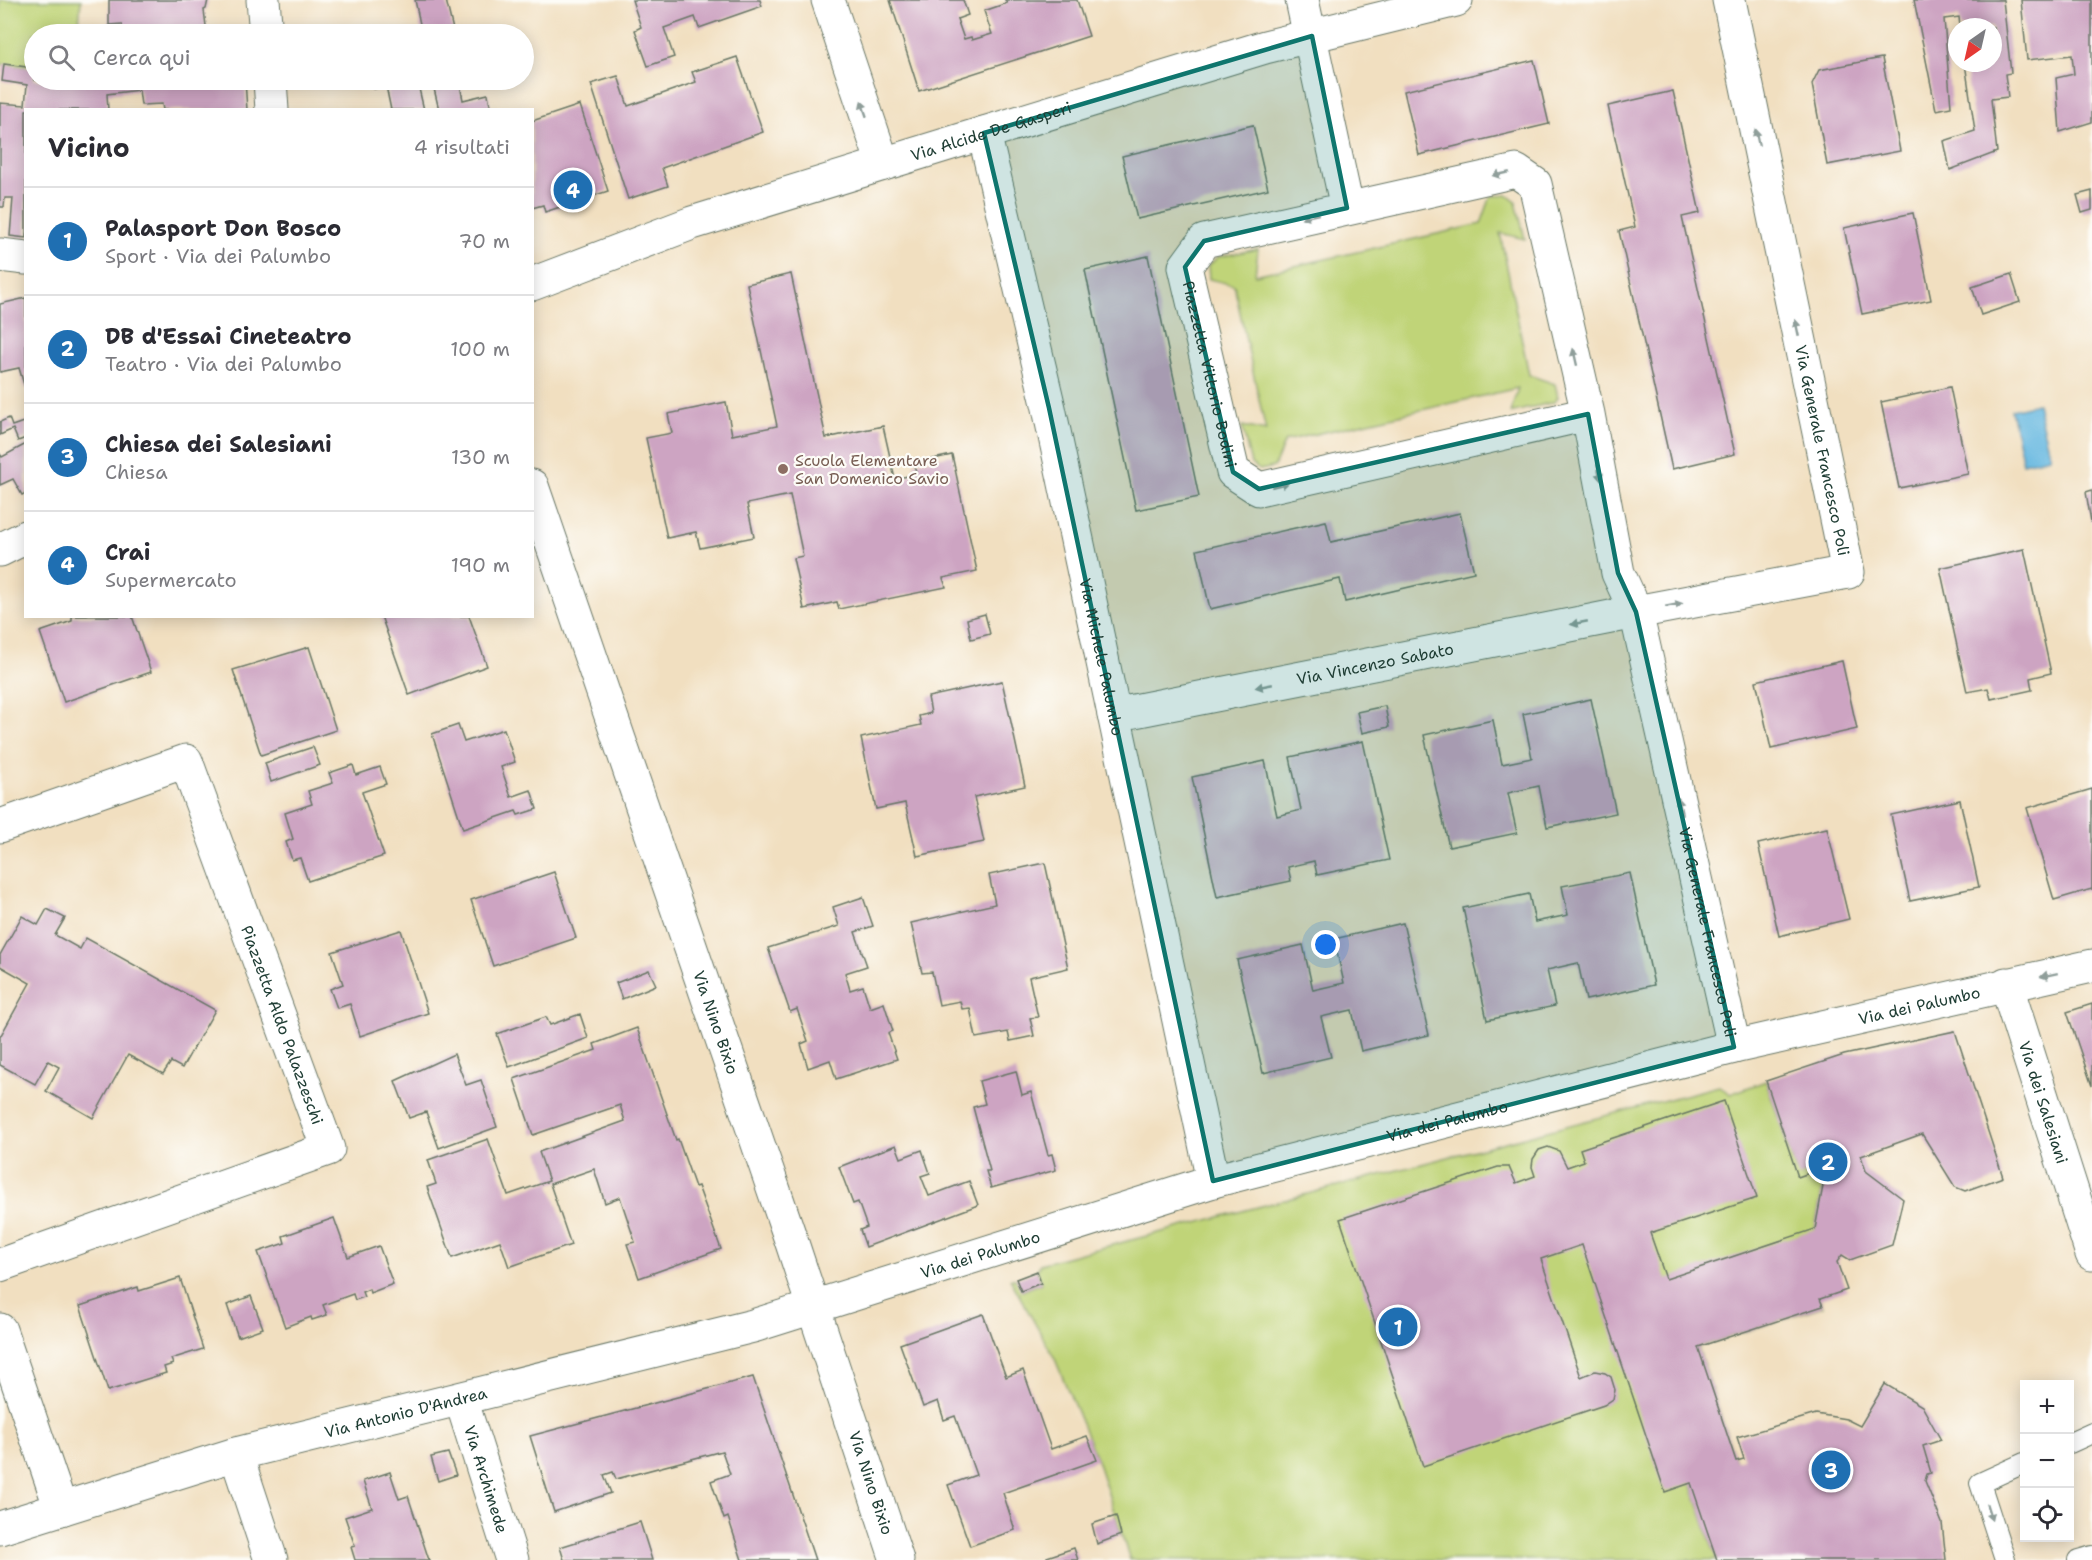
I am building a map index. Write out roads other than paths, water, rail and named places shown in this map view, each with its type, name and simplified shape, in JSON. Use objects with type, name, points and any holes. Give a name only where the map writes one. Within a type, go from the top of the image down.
[{"type":"street","points":[[263,0],[265,24]]},
{"type":"street","points":[[828,0],[883,164]]},
{"type":"street","points":[[1302,0],[1312,36],[1347,208]]},
{"type":"street","name":"Via Alcide De Gasperi","points":[[534,283],[692,223],[1265,46],[1456,0]]},
{"type":"street","name":"Via Generale Francesco Poli","points":[[1729,0],[1848,572],[1636,612],[1734,1047]]},
{"type":"street","points":[[271,90],[272,108]]},
{"type":"street","name":"Via Michele Palumbo","points":[[984,133],[1049,408],[1213,1181]]},
{"type":"street","name":"Piazzetta Vittorio Bodini","points":[[1588,414],[1258,489],[1233,472],[1185,267],[1204,241],[1516,171],[1535,184],[1588,414],[1618,573],[1636,612]]},
{"type":"street","points":[[0,255],[24,258]]},
{"type":"street","name":"Via Nino Bixio","points":[[534,492],[813,1307],[897,1560]]},
{"type":"street","points":[[0,550],[24,538]]},
{"type":"street","name":"Via Vincenzo Sabato","points":[[1114,715],[1636,612]]},
{"type":"street","name":"Piazzetta Aldo Palazzeschi","points":[[0,826],[186,760],[328,1149],[0,1265]]},
{"type":"street","name":"Via dei Palumbo","points":[[813,1307],[1213,1181],[1734,1047],[2092,966]]},
{"type":"street","name":"Via dei Salesiani","points":[[2006,984],[2092,1254]]},
{"type":"street","name":"Via Antonio D'Andrea","points":[[0,1528],[237,1454],[753,1326],[813,1307]]},
{"type":"street","points":[[0,1329],[61,1509]]},
{"type":"street","name":"Via Archimede","points":[[462,1399],[512,1560]]},
{"type":"street","points":[[237,1454],[271,1560]]},
{"type":"lane","points":[[2074,1441],[2092,1433]]},
{"type":"lane","points":[[2005,1560],[1980,1483],[2020,1465]]},
{"type":"lane","points":[[2078,1560],[2092,1556]]},
{"type":"water","points":[[2037,404],[2050,457],[2023,463],[2011,410]]},
{"type":"place","name":"Crai","points":[[573,190]]},
{"type":"place","name":"Scuola Elementare San Domenico Savio","points":[[783,469]]},
{"type":"place","name":"DB d'Essai Cineteatro","points":[[1828,1162]]},
{"type":"place","name":"Palasport Don Bosco","points":[[1398,1327]]},
{"type":"place","name":"Chiesa dei Salesiani","points":[[1831,1470]]}]
